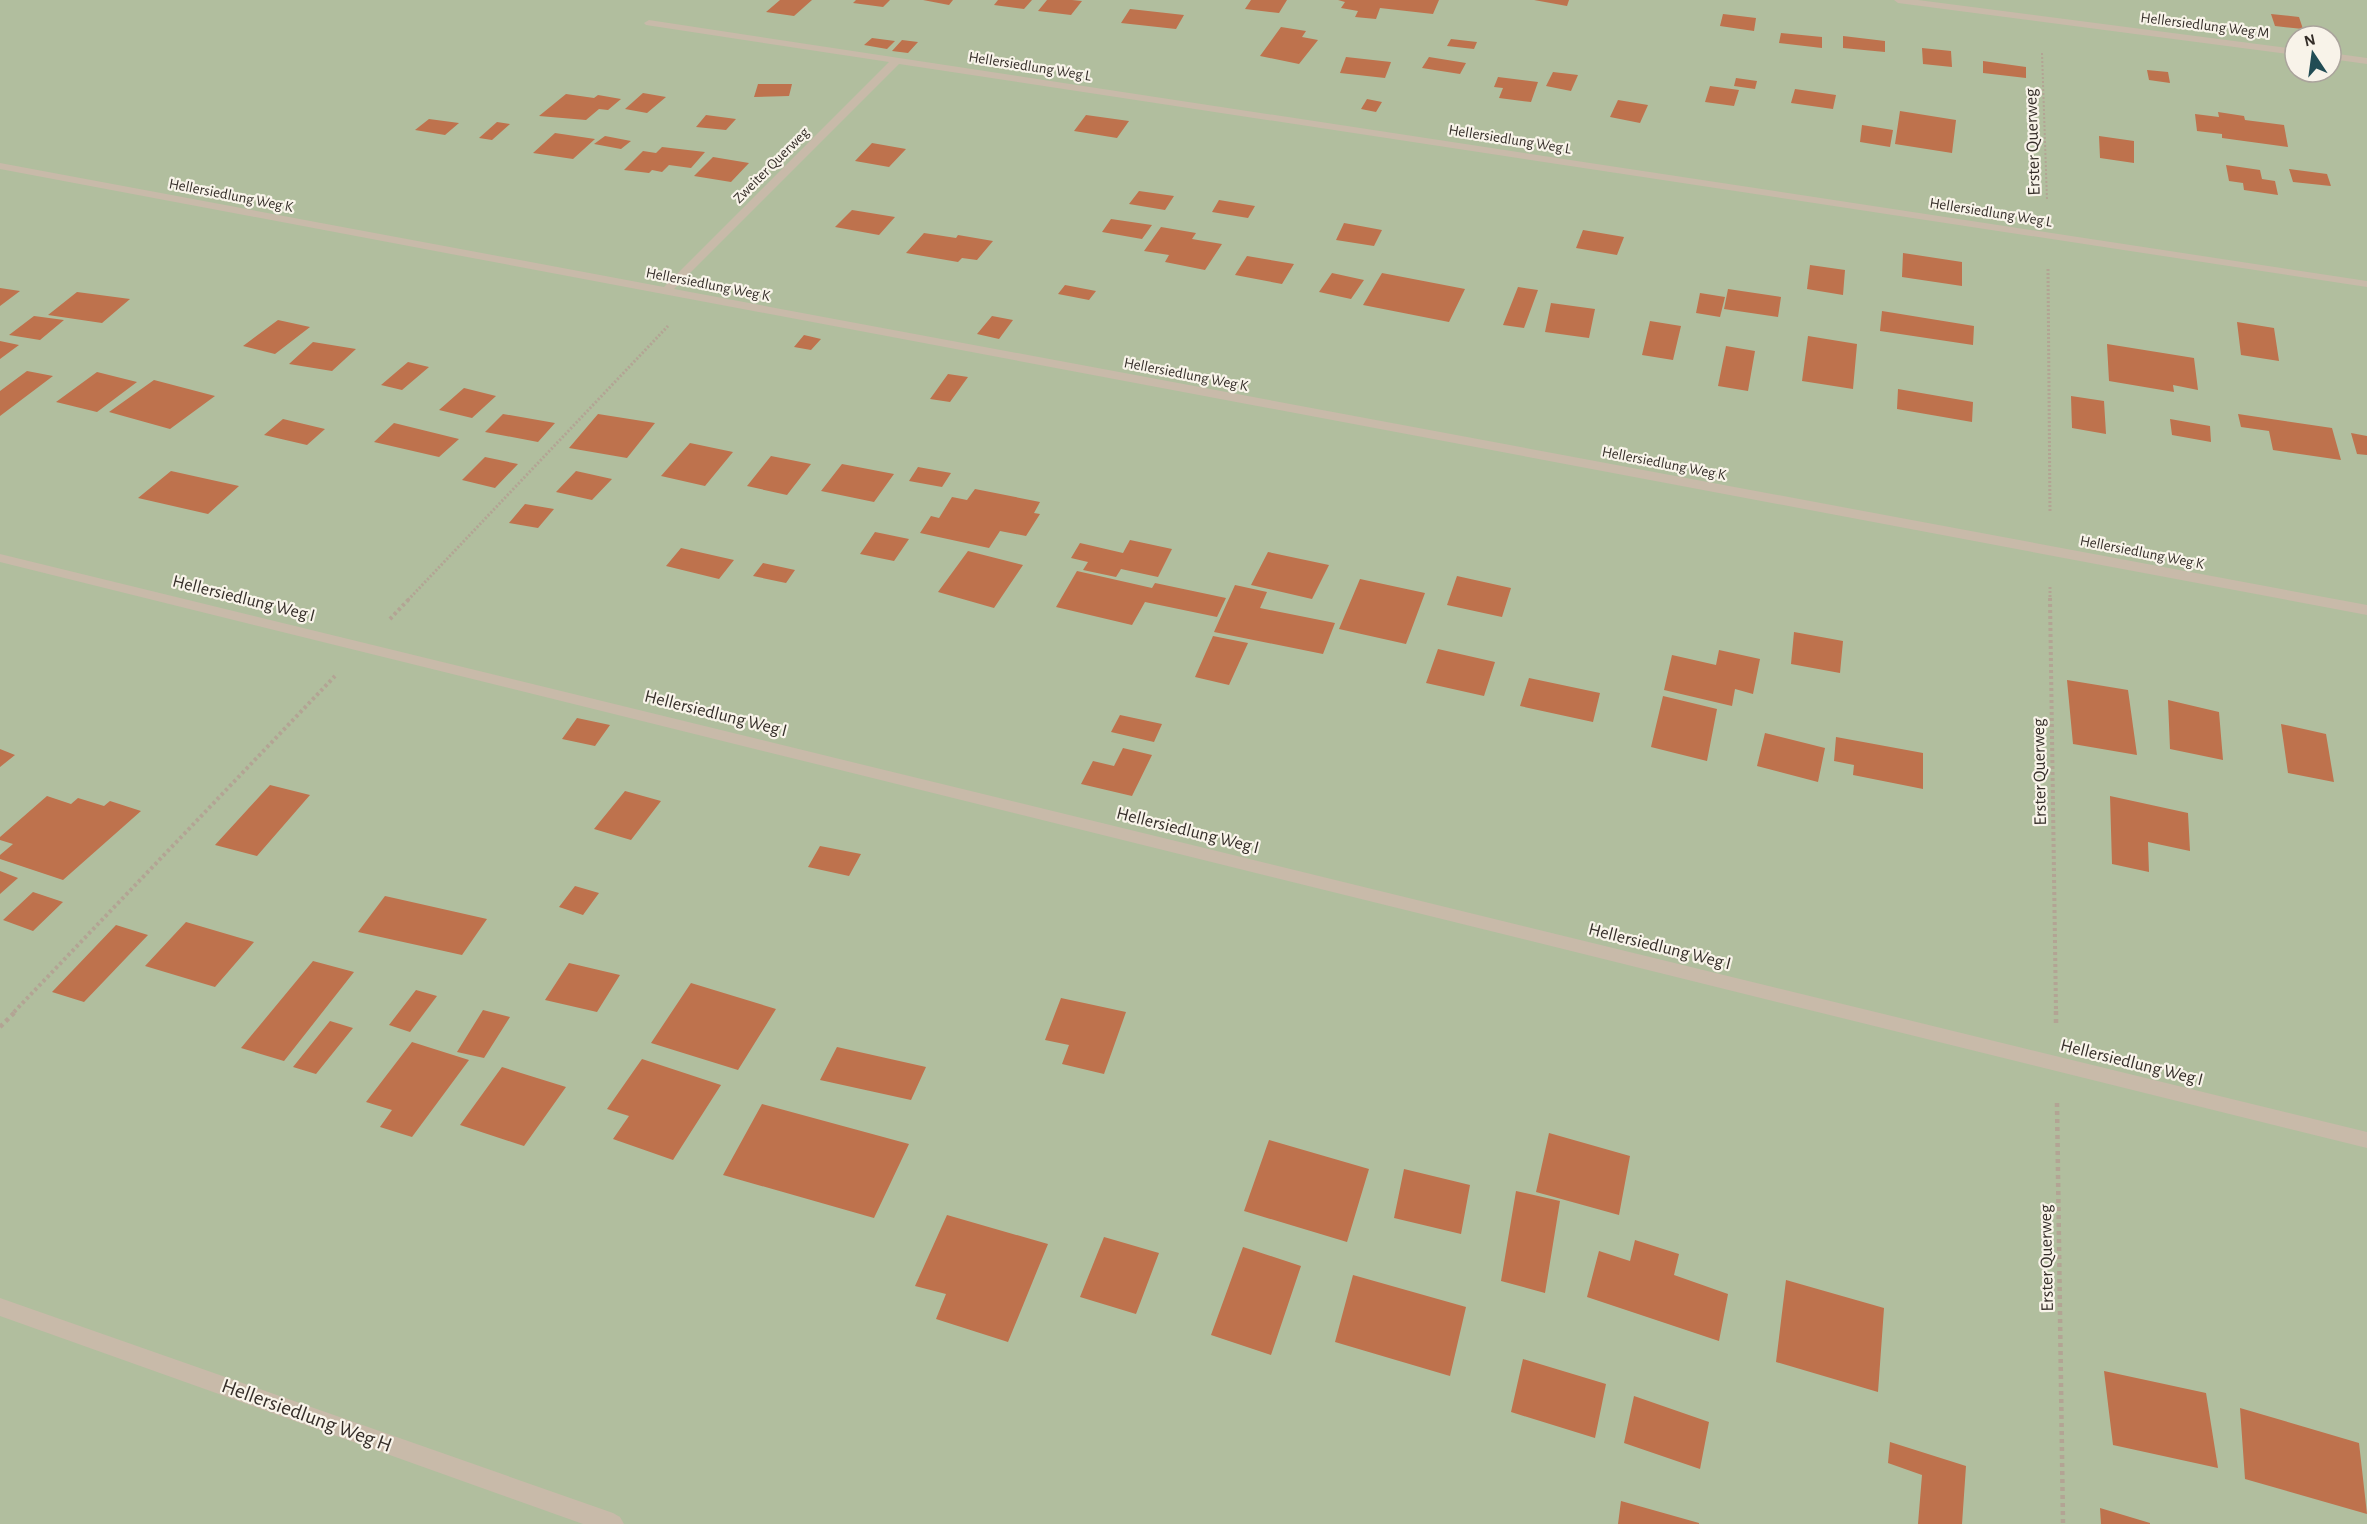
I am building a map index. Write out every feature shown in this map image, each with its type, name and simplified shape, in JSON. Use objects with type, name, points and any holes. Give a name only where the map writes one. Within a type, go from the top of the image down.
[{"type":"lane","name":"Hellersiedlung Weg M","points":[[1898,0],[2283,50]]},
{"type":"lane","name":"Hellersiedlung Weg L","points":[[649,23],[2367,284]]},
{"type":"lane","points":[[2343,58],[2367,61]]},
{"type":"lane","name":"Zweiter Querweg","points":[[666,291],[897,60]]},
{"type":"lane","name":"Hellersiedlung Weg K","points":[[0,166],[2367,610]]},
{"type":"lane","name":"Hellersiedlung Weg I","points":[[0,558],[2367,1140]]},
{"type":"lane","name":"Hellersiedlung Weg H","points":[[0,1306],[613,1524]]},
{"type":"path","name":"Erster Querweg","points":[[2041,19],[2048,236],[2063,1524]]},
{"type":"green space","points":[[0,0],[2367,0],[2367,1524],[0,1524]]},
{"type":"building","points":[[780,0],[812,0],[794,16],[766,12]]},
{"type":"building","points":[[856,0],[890,0],[883,7],[853,3]]},
{"type":"building","points":[[923,0],[953,0],[949,5]]},
{"type":"building","points":[[998,0],[1032,0],[1024,9],[994,5]]},
{"type":"building","points":[[1047,0],[1082,1],[1071,15],[1038,11]]},
{"type":"building","points":[[1251,0],[1287,0],[1279,13],[1245,9]]},
{"type":"building","points":[[1338,0],[1439,0],[1433,14],[1380,8],[1376,19],[1355,17],[1358,11],[1341,8],[1345,2]]},
{"type":"building","points":[[1534,0],[1569,0],[1567,6]]},
{"type":"building","points":[[1130,9],[1184,15],[1176,29],[1121,23]]},
{"type":"building","points":[[1723,14],[1756,18],[1754,31],[1720,26]]},
{"type":"building","points":[[2271,14],[2299,17],[2301,24],[2283,24],[2283,27],[2275,26]]},
{"type":"building","points":[[1281,27],[1306,31],[1302,37],[1318,40],[1299,64],[1260,56]]},
{"type":"building","points":[[1781,33],[1822,37],[1822,48],[1779,43]]},
{"type":"building","points":[[1843,36],[1885,41],[1885,52],[1843,48]]},
{"type":"building","points":[[872,38],[895,41],[887,49],[864,45]]},
{"type":"building","points":[[1451,39],[1477,42],[1474,49],[1447,46]]},
{"type":"building","points":[[902,40],[918,42],[908,53],[892,51]]},
{"type":"building","points":[[1922,48],[1951,51],[1952,67],[1923,64]]},
{"type":"building","points":[[1346,57],[1391,62],[1385,78],[1340,73]]},
{"type":"building","points":[[1429,57],[1466,63],[1460,74],[1422,68]]},
{"type":"building","points":[[1983,61],[2026,67],[2026,78],[1983,73]]},
{"type":"building","points":[[2147,70],[2168,72],[2170,83],[2149,80]]},
{"type":"building","points":[[1553,72],[1578,75],[1571,91],[1546,86]]},
{"type":"building","points":[[1498,77],[1538,82],[1531,102],[1499,98],[1503,88],[1494,87]]},
{"type":"building","points":[[1736,78],[1757,81],[1755,89],[1734,86]]},
{"type":"building","points":[[758,84],[792,84],[789,96],[754,97]]},
{"type":"building","points":[[1710,86],[1739,90],[1734,106],[1705,102]]},
{"type":"building","points":[[1795,89],[1836,95],[1833,109],[1791,103]]},
{"type":"building","points":[[643,93],[666,97],[647,113],[625,109]]},
{"type":"building","points":[[566,94],[594,98],[598,95],[621,99],[608,110],[599,109],[586,120],[539,116]]},
{"type":"building","points":[[1367,99],[1382,102],[1376,112],[1361,109]]},
{"type":"building","points":[[1618,100],[1648,105],[1640,123],[1610,117]]},
{"type":"building","points":[[1900,111],[1956,120],[1952,153],[1895,144]]},
{"type":"building","points":[[2218,112],[2244,116],[2245,120],[2284,125],[2288,147],[2222,138],[2222,134],[2197,131],[2195,114],[2219,117]]},
{"type":"building","points":[[706,115],[736,119],[726,130],[696,127]]},
{"type":"building","points":[[1086,115],[1129,121],[1117,138],[1074,131]]},
{"type":"building","points":[[429,119],[459,123],[445,135],[415,130]]},
{"type":"building","points":[[497,122],[510,124],[492,140],[479,138]]},
{"type":"building","points":[[1862,125],[1893,130],[1890,147],[1860,142]]},
{"type":"building","points":[[555,133],[595,139],[573,159],[533,153]]},
{"type":"building","points":[[605,136],[631,141],[621,149],[594,144]]},
{"type":"building","points":[[2099,136],[2134,141],[2134,163],[2100,158]]},
{"type":"building","points":[[872,143],[906,149],[889,167],[855,161]]},
{"type":"building","points":[[662,147],[705,152],[691,168],[669,165],[662,172],[652,170],[649,173],[624,170],[643,151],[656,153]]},
{"type":"building","points":[[713,157],[749,163],[731,182],[694,176]]},
{"type":"building","points":[[2226,165],[2260,170],[2262,179],[2275,181],[2278,195],[2244,190],[2243,183],[2229,181]]},
{"type":"building","points":[[2289,169],[2327,174],[2331,186],[2293,182]]},
{"type":"building","points":[[1139,191],[1174,196],[1165,210],[1129,204]]},
{"type":"building","points":[[1219,200],[1255,206],[1248,218],[1212,212]]},
{"type":"building","points":[[852,210],[895,217],[879,235],[835,227]]},
{"type":"building","points":[[1111,219],[1152,225],[1142,239],[1102,232]]},
{"type":"building","points":[[1344,223],[1382,230],[1374,246],[1336,240]]},
{"type":"building","points":[[1161,227],[1196,233],[1192,239],[1222,244],[1205,270],[1165,262],[1169,255],[1144,251]]},
{"type":"building","points":[[1583,230],[1624,237],[1617,255],[1576,248]]},
{"type":"building","points":[[924,233],[956,238],[958,235],[993,241],[977,260],[962,258],[958,262],[906,253]]},
{"type":"building","points":[[1903,253],[1962,262],[1962,286],[1902,277]]},
{"type":"building","points":[[1247,256],[1294,264],[1282,284],[1235,275]]},
{"type":"building","points":[[1810,265],[1845,270],[1843,295],[1807,289]]},
{"type":"building","points":[[1332,273],[1364,280],[1351,299],[1319,292]]},
{"type":"building","points":[[1382,273],[1465,289],[1449,322],[1363,305]]},
{"type":"building","points":[[1065,285],[1096,291],[1089,300],[1058,294]]},
{"type":"building","points":[[1518,287],[1538,290],[1524,328],[1503,325]]},
{"type":"building","points":[[0,288],[20,291],[0,306]]},
{"type":"building","points":[[1728,289],[1781,297],[1778,317],[1724,309]]},
{"type":"building","points":[[77,292],[130,299],[102,323],[48,315]]},
{"type":"building","points":[[1700,293],[1725,297],[1720,317],[1696,313]]},
{"type":"building","points":[[1551,303],[1595,309],[1589,338],[1545,332]]},
{"type":"building","points":[[1882,311],[1974,326],[1973,345],[1880,331]]},
{"type":"building","points":[[34,316],[64,320],[40,340],[9,335]]},
{"type":"building","points":[[992,316],[1013,320],[999,339],[977,334]]},
{"type":"building","points":[[278,320],[310,327],[275,354],[243,346]]},
{"type":"building","points":[[1650,321],[1681,326],[1673,360],[1642,355]]},
{"type":"building","points":[[2237,322],[2274,328],[2279,361],[2241,355]]},
{"type":"building","points":[[804,335],[821,339],[811,350],[794,347]]},
{"type":"building","points":[[1808,336],[1857,344],[1853,389],[1802,381]]},
{"type":"building","points":[[0,341],[19,345],[0,359]]},
{"type":"building","points":[[313,342],[356,349],[332,371],[289,364]]},
{"type":"building","points":[[2107,344],[2194,358],[2198,390],[2173,385],[2174,392],[2109,381]]},
{"type":"building","points":[[1726,346],[1755,351],[1748,391],[1718,386]]},
{"type":"building","points":[[408,362],[429,367],[402,390],[381,385]]},
{"type":"building","points":[[27,371],[53,376],[0,416],[0,391]]},
{"type":"building","points":[[97,372],[137,382],[97,412],[56,402]]},
{"type":"building","points":[[948,374],[968,377],[950,402],[930,399]]},
{"type":"building","points":[[154,380],[215,396],[170,429],[109,412]]},
{"type":"building","points":[[464,388],[496,396],[472,418],[439,410]]},
{"type":"building","points":[[1898,389],[1973,402],[1972,422],[1897,409]]},
{"type":"building","points":[[2071,396],[2104,401],[2106,434],[2072,428]]},
{"type":"building","points":[[503,414],[555,423],[538,442],[485,432]]},
{"type":"building","points":[[598,414],[655,423],[627,458],[569,448]]},
{"type":"building","points":[[2238,414],[2332,428],[2341,460],[2273,450],[2269,431],[2241,427]]},
{"type":"building","points":[[283,419],[325,429],[307,445],[264,435]]},
{"type":"building","points":[[2170,419],[2210,426],[2211,442],[2172,435]]},
{"type":"building","points":[[394,423],[459,439],[439,457],[374,442]]},
{"type":"building","points":[[2351,433],[2367,436],[2367,455],[2357,454]]},
{"type":"building","points":[[690,443],[733,452],[705,486],[661,476]]},
{"type":"building","points":[[771,456],[811,464],[787,495],[747,486]]},
{"type":"building","points":[[485,457],[518,464],[495,488],[462,480]]},
{"type":"building","points":[[842,464],[894,474],[874,502],[821,491]]},
{"type":"building","points":[[918,467],[951,473],[942,487],[909,481]]},
{"type":"building","points":[[171,471],[239,486],[208,514],[138,498]]},
{"type":"building","points":[[576,471],[612,479],[592,500],[556,492]]},
{"type":"building","points":[[975,489],[1040,502],[1034,513],[1040,514],[1026,536],[1000,531],[989,548],[920,533],[931,516],[939,518],[952,497],[967,500]]},
{"type":"building","points":[[525,504],[554,509],[538,528],[509,523]]},
{"type":"building","points":[[875,532],[909,539],[894,561],[860,554]]},
{"type":"building","points":[[1130,540],[1172,549],[1158,577],[1121,569],[1116,577],[1083,570],[1088,562],[1071,558],[1080,543],[1123,553]]},
{"type":"building","points":[[681,548],[734,560],[719,579],[666,566]]},
{"type":"building","points":[[968,551],[1023,565],[994,608],[938,592]]},
{"type":"building","points":[[1268,552],[1329,565],[1312,599],[1251,585]]},
{"type":"building","points":[[763,563],[795,570],[786,583],[753,576]]},
{"type":"building","points":[[1077,571],[1152,588],[1155,583],[1226,598],[1217,617],[1145,602],[1132,625],[1056,607]]},
{"type":"building","points":[[1457,576],[1511,588],[1502,617],[1447,605]]},
{"type":"building","points":[[1360,579],[1425,593],[1406,644],[1339,629]]},
{"type":"building","points":[[1235,585],[1267,592],[1260,608],[1335,623],[1323,654],[1214,632]]},
{"type":"building","points":[[1794,632],[1843,641],[1840,673],[1791,664]]},
{"type":"building","points":[[1213,636],[1248,643],[1229,685],[1195,677]]},
{"type":"building","points":[[1438,649],[1495,662],[1484,696],[1426,683]]},
{"type":"building","points":[[1719,650],[1760,659],[1753,694],[1735,689],[1732,706],[1664,690],[1672,655],[1716,665]]},
{"type":"building","points":[[1529,678],[1600,693],[1593,722],[1520,706]]},
{"type":"building","points":[[2067,680],[2128,690],[2137,755],[2073,744]]},
{"type":"building","points":[[1663,696],[1717,709],[1707,761],[1651,747]]},
{"type":"building","points":[[2168,700],[2219,712],[2223,760],[2170,749]]},
{"type":"building","points":[[1120,715],[1162,724],[1154,742],[1111,732]]},
{"type":"building","points":[[577,718],[610,725],[595,746],[562,739]]},
{"type":"building","points":[[2281,724],[2326,734],[2334,782],[2288,773]]},
{"type":"building","points":[[1765,733],[1825,748],[1818,782],[1757,766]]},
{"type":"building","points":[[1836,737],[1923,753],[1923,789],[1853,775],[1854,765],[1834,761]]},
{"type":"building","points":[[1123,748],[1152,755],[1132,796],[1081,784],[1093,761],[1114,766]]},
{"type":"building","points":[[0,749],[15,755],[0,767]]},
{"type":"building","points":[[270,785],[310,795],[257,856],[215,845]]},
{"type":"building","points":[[625,791],[661,801],[631,840],[594,829]]},
{"type":"building","points":[[47,796],[71,804],[78,798],[104,806],[110,801],[141,811],[63,880],[0,859],[0,855],[13,844],[0,840],[0,837]]},
{"type":"building","points":[[2110,796],[2188,813],[2190,851],[2148,842],[2149,872],[2112,864]]},
{"type":"building","points":[[820,846],[861,854],[849,876],[808,867]]},
{"type":"building","points":[[0,871],[18,878],[0,894]]},
{"type":"building","points":[[575,886],[599,893],[583,915],[559,907]]},
{"type":"building","points":[[33,892],[63,902],[33,931],[3,920]]},
{"type":"building","points":[[385,896],[487,919],[462,955],[358,932]]},
{"type":"building","points":[[186,922],[254,942],[215,987],[145,966]]},
{"type":"building","points":[[116,925],[148,935],[84,1002],[52,992]]},
{"type":"building","points":[[313,961],[354,972],[284,1061],[241,1048]]},
{"type":"building","points":[[569,963],[620,975],[597,1012],[545,1000]]},
{"type":"building","points":[[691,983],[776,1009],[738,1070],[651,1043]]},
{"type":"building","points":[[416,990],[437,996],[410,1032],[389,1025]]},
{"type":"building","points":[[1061,998],[1126,1012],[1104,1074],[1062,1064],[1069,1045],[1045,1040]]},
{"type":"building","points":[[483,1010],[510,1017],[484,1058],[457,1052]]},
{"type":"building","points":[[330,1021],[353,1028],[316,1074],[293,1067]]},
{"type":"building","points":[[412,1042],[469,1060],[412,1137],[380,1127],[392,1110],[366,1102]]},
{"type":"building","points":[[837,1047],[926,1067],[911,1100],[820,1080]]},
{"type":"building","points":[[642,1059],[721,1085],[673,1160],[613,1139],[629,1116],[607,1109]]},
{"type":"building","points":[[502,1067],[566,1087],[524,1146],[460,1125]]},
{"type":"building","points":[[762,1104],[909,1144],[874,1218],[723,1175]]},
{"type":"building","points":[[1549,1133],[1630,1156],[1619,1215],[1536,1192]]},
{"type":"building","points":[[1269,1140],[1369,1169],[1347,1242],[1244,1211]]},
{"type":"building","points":[[1404,1169],[1470,1185],[1461,1234],[1394,1218]]},
{"type":"building","points":[[1516,1191],[1560,1201],[1545,1293],[1501,1281]]},
{"type":"building","points":[[947,1215],[1048,1244],[1008,1342],[936,1319],[946,1294],[915,1286]]},
{"type":"building","points":[[1104,1237],[1159,1253],[1136,1314],[1080,1297]]},
{"type":"building","points":[[1635,1240],[1679,1254],[1674,1275],[1728,1294],[1719,1341],[1587,1297],[1599,1251],[1630,1261]]},
{"type":"building","points":[[1243,1247],[1301,1266],[1271,1355],[1211,1335]]},
{"type":"building","points":[[1353,1275],[1466,1307],[1450,1376],[1335,1342]]},
{"type":"building","points":[[1786,1280],[1884,1308],[1878,1392],[1776,1362]]},
{"type":"building","points":[[1523,1359],[1606,1384],[1595,1438],[1511,1412]]},
{"type":"building","points":[[2104,1371],[2206,1393],[2218,1468],[2113,1445]]},
{"type":"building","points":[[1634,1396],[1709,1422],[1700,1469],[1624,1443]]},
{"type":"building","points":[[2240,1408],[2359,1443],[2367,1514],[2245,1479]]},
{"type":"building","points":[[1890,1442],[1966,1466],[1962,1524],[1918,1524],[1922,1475],[1888,1463]]},
{"type":"building","points":[[1621,1501],[1699,1523],[1699,1524],[1618,1524]]},
{"type":"building","points":[[2100,1508],[2150,1523],[2150,1524],[2101,1524]]}]
